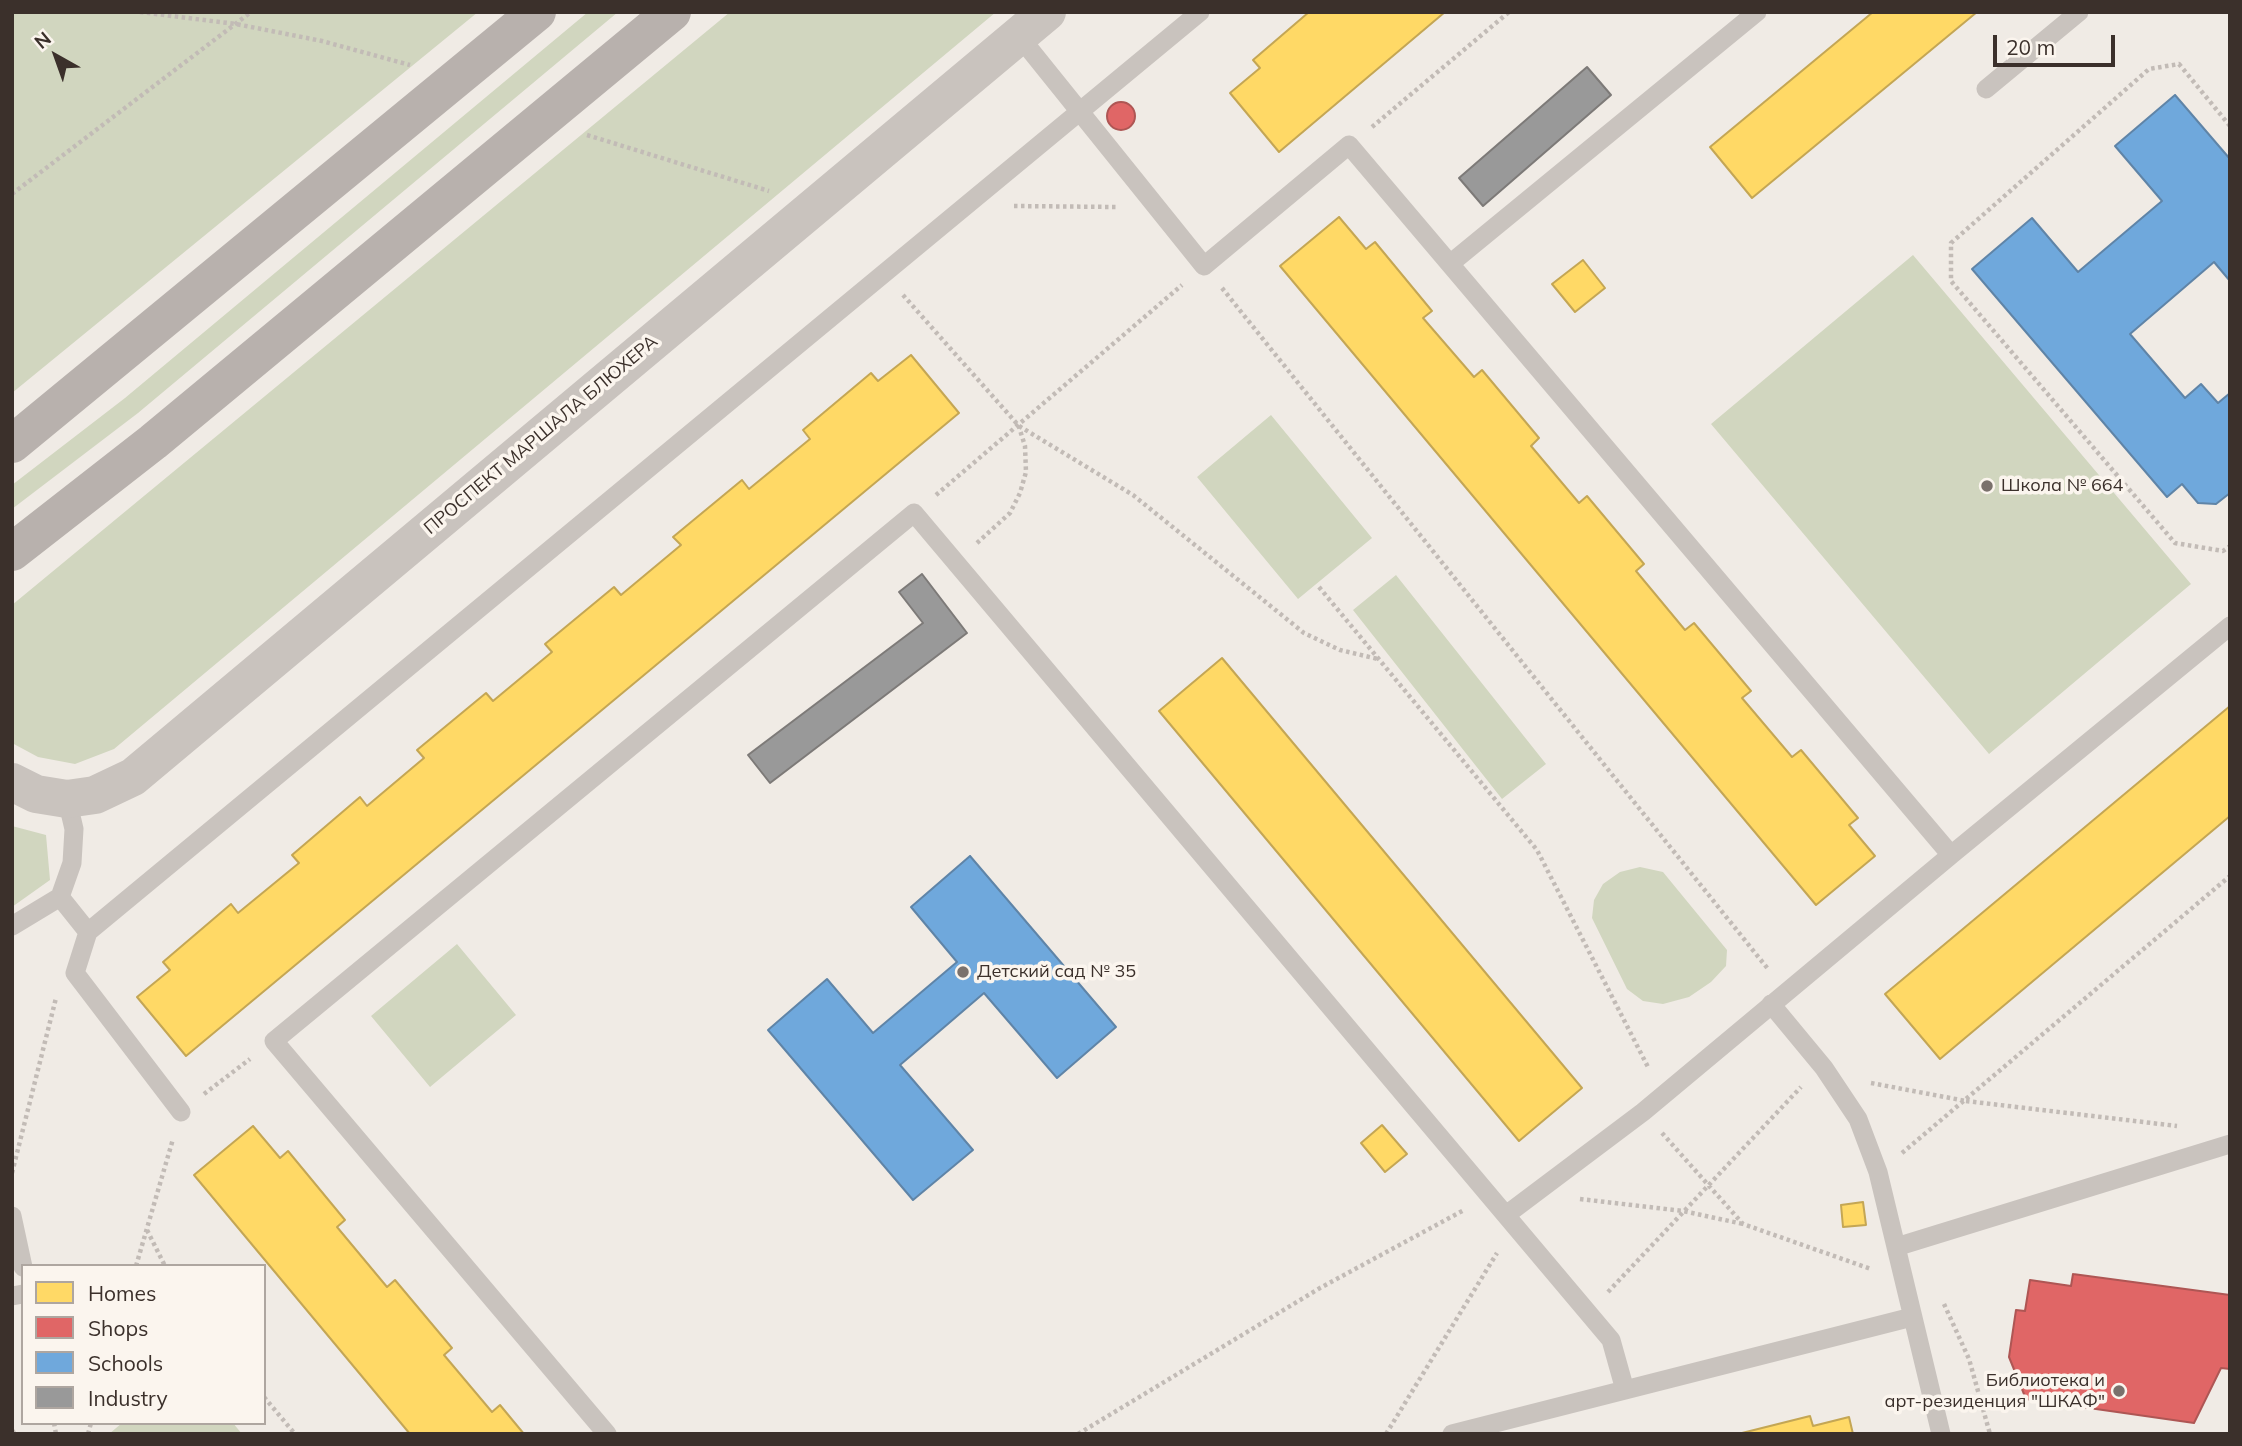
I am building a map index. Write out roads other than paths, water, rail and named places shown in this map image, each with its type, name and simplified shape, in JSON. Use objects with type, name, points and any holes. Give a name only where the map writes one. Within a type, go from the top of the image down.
[{"type":"main road","points":[[12,444],[537,12]]},
{"type":"main road","points":[[12,552],[153,442],[671,12]]},
{"type":"street","name":"ПРОСПЕКТ МАРШАЛА БЛЮХЕРА","points":[[12,782],[36,794],[67,799],[95,795],[132,777],[1033,24]]},
{"type":"lane","points":[[181,1112],[75,973],[88,932],[1200,12]]},
{"type":"lane","points":[[1451,263],[1756,12]]},
{"type":"lane","points":[[1986,89],[2079,12]]},
{"type":"lane","points":[[1033,24],[1079,113],[1204,266],[1349,145],[1951,855]]},
{"type":"lane","points":[[607,1434],[274,1041],[914,513],[1611,1340],[1625,1390]]},
{"type":"lane","points":[[1510,1220],[1534,1193],[1643,1112],[2230,626]]},
{"type":"lane","points":[[12,926],[60,897],[72,863],[74,829],[67,799]]},
{"type":"lane","points":[[60,897],[88,932]]},
{"type":"lane","points":[[1778,998],[1858,1119],[1878,1172],[1941,1434]]},
{"type":"lane","points":[[1896,1247],[2230,1144]]},
{"type":"lane","points":[[12,1216],[22,1264]]},
{"type":"lane","points":[[1452,1434],[1912,1317]]},
{"type":"place","name":"Школа № 664","points":[[1987,486]]},
{"type":"place","name":"Детский сад № 35","points":[[963,972]]},
{"type":"place","name":"Библиотека и арт-резиденция \"ШКАФ\"","points":[[2119,1391]]}]
